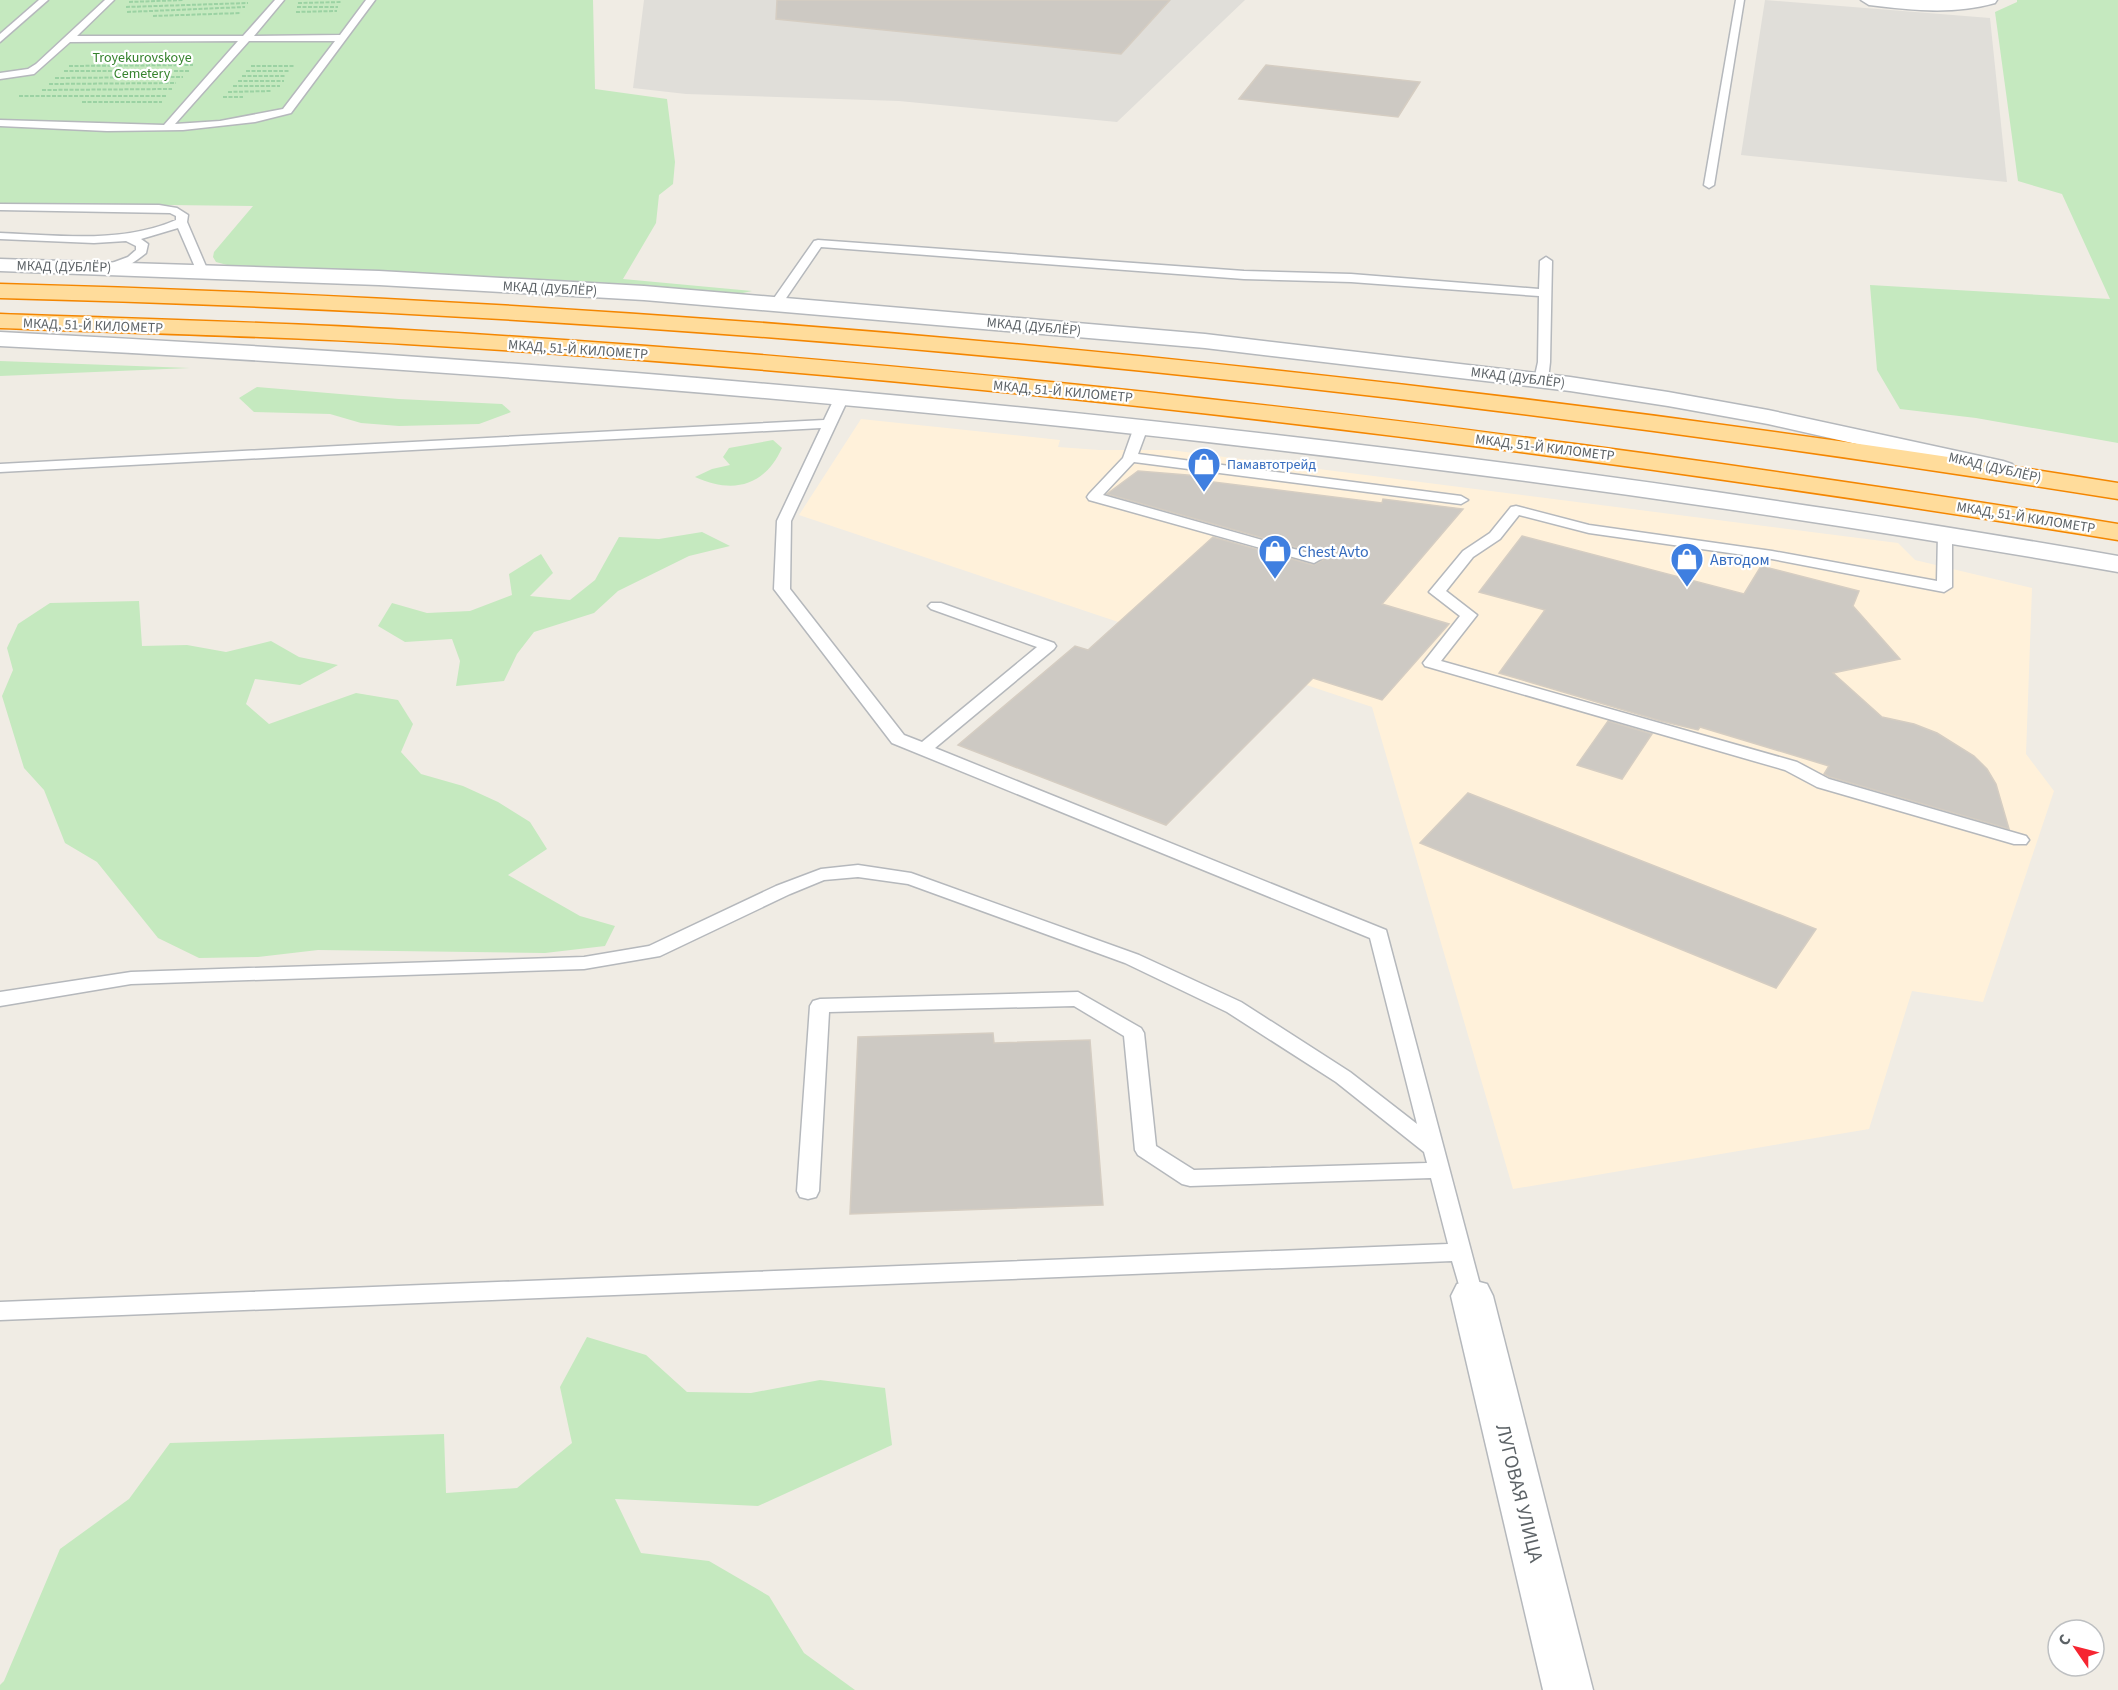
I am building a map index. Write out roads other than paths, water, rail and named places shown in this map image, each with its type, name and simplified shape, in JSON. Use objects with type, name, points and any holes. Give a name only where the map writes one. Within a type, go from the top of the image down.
[{"type":"highway","name":"МКАД, 51-Й КИЛОМЕТР","points":[[0,291],[354,304],[620,319],[1186,368],[1644,422],[2118,491]]},
{"type":"highway","name":"МКАД, 51-Й КИЛОМЕТР","points":[[0,321],[332,333],[599,351],[752,362],[1179,402],[1318,417],[1643,460],[2001,512],[2118,532]]},
{"type":"street","points":[[1869,0],[1942,6],[1982,2]]},
{"type":"street","name":"МКАД (ДУБЛЁР)","points":[[0,265],[113,267],[633,292],[1205,341],[1541,380],[1768,417],[2058,481]]},
{"type":"street","points":[[0,339],[382,360],[697,383],[1141,427],[1310,446],[1639,489],[1945,533],[2118,564]]},
{"type":"street","name":"ЛУГОВАЯ УЛИЦА","points":[[1473,1296],[1568,1690]]},
{"type":"lane","points":[[0,39],[44,0]]},
{"type":"lane","points":[[1709,185],[1740,0]]},
{"type":"lane","points":[[0,123],[102,127],[203,125],[267,117],[287,111],[368,5]]},
{"type":"lane","points":[[168,126],[274,6]]},
{"type":"lane","points":[[4,76],[35,69],[101,8]]},
{"type":"lane","points":[[68,39],[343,38]]},
{"type":"lane","points":[[0,207],[173,210],[182,215],[182,222],[202,271]]},
{"type":"lane","points":[[0,236],[130,238],[167,230],[182,222]]},
{"type":"lane","points":[[113,267],[132,259],[142,251],[142,244],[130,238]]},
{"type":"lane","points":[[776,304],[818,243],[1244,275],[1351,278],[1545,293]]},
{"type":"lane","points":[[1541,380],[1545,362],[1546,261]]},
{"type":"lane","points":[[842,397],[784,520],[782,589],[898,739],[1379,934],[1473,1296]]},
{"type":"lane","points":[[0,468],[828,424]]},
{"type":"lane","points":[[1141,427],[1130,458],[1094,497],[1314,559]]},
{"type":"lane","points":[[1130,458],[1461,500]]},
{"type":"lane","points":[[1945,533],[1944,587],[1772,555],[1589,529],[1516,510],[1495,536],[1468,554],[1437,592],[1469,615],[1431,663],[1791,766],[1823,783],[2020,840]]},
{"type":"lane","points":[[924,749],[1048,646],[936,606]]},
{"type":"lane","points":[[0,999],[131,978],[584,963],[653,952],[821,874],[858,872],[911,879],[1132,959],[1234,1007],[1343,1077],[1434,1148]]},
{"type":"lane","points":[[808,1191],[820,1006],[1078,999],[1134,1033],[1146,1150],[1190,1178],[1440,1170]]},
{"type":"lane","points":[[0,1311],[1461,1252]]},
{"type":"place","name":"Памавтотрейд","points":[[1204,493]]},
{"type":"place","name":"Chest Avto","points":[[1275,580]]},
{"type":"place","name":"Автодом","points":[[1687,588]]},
{"type":"park label","name":"Troyekurovskoye Cemetery","points":[[142,66]]}]
